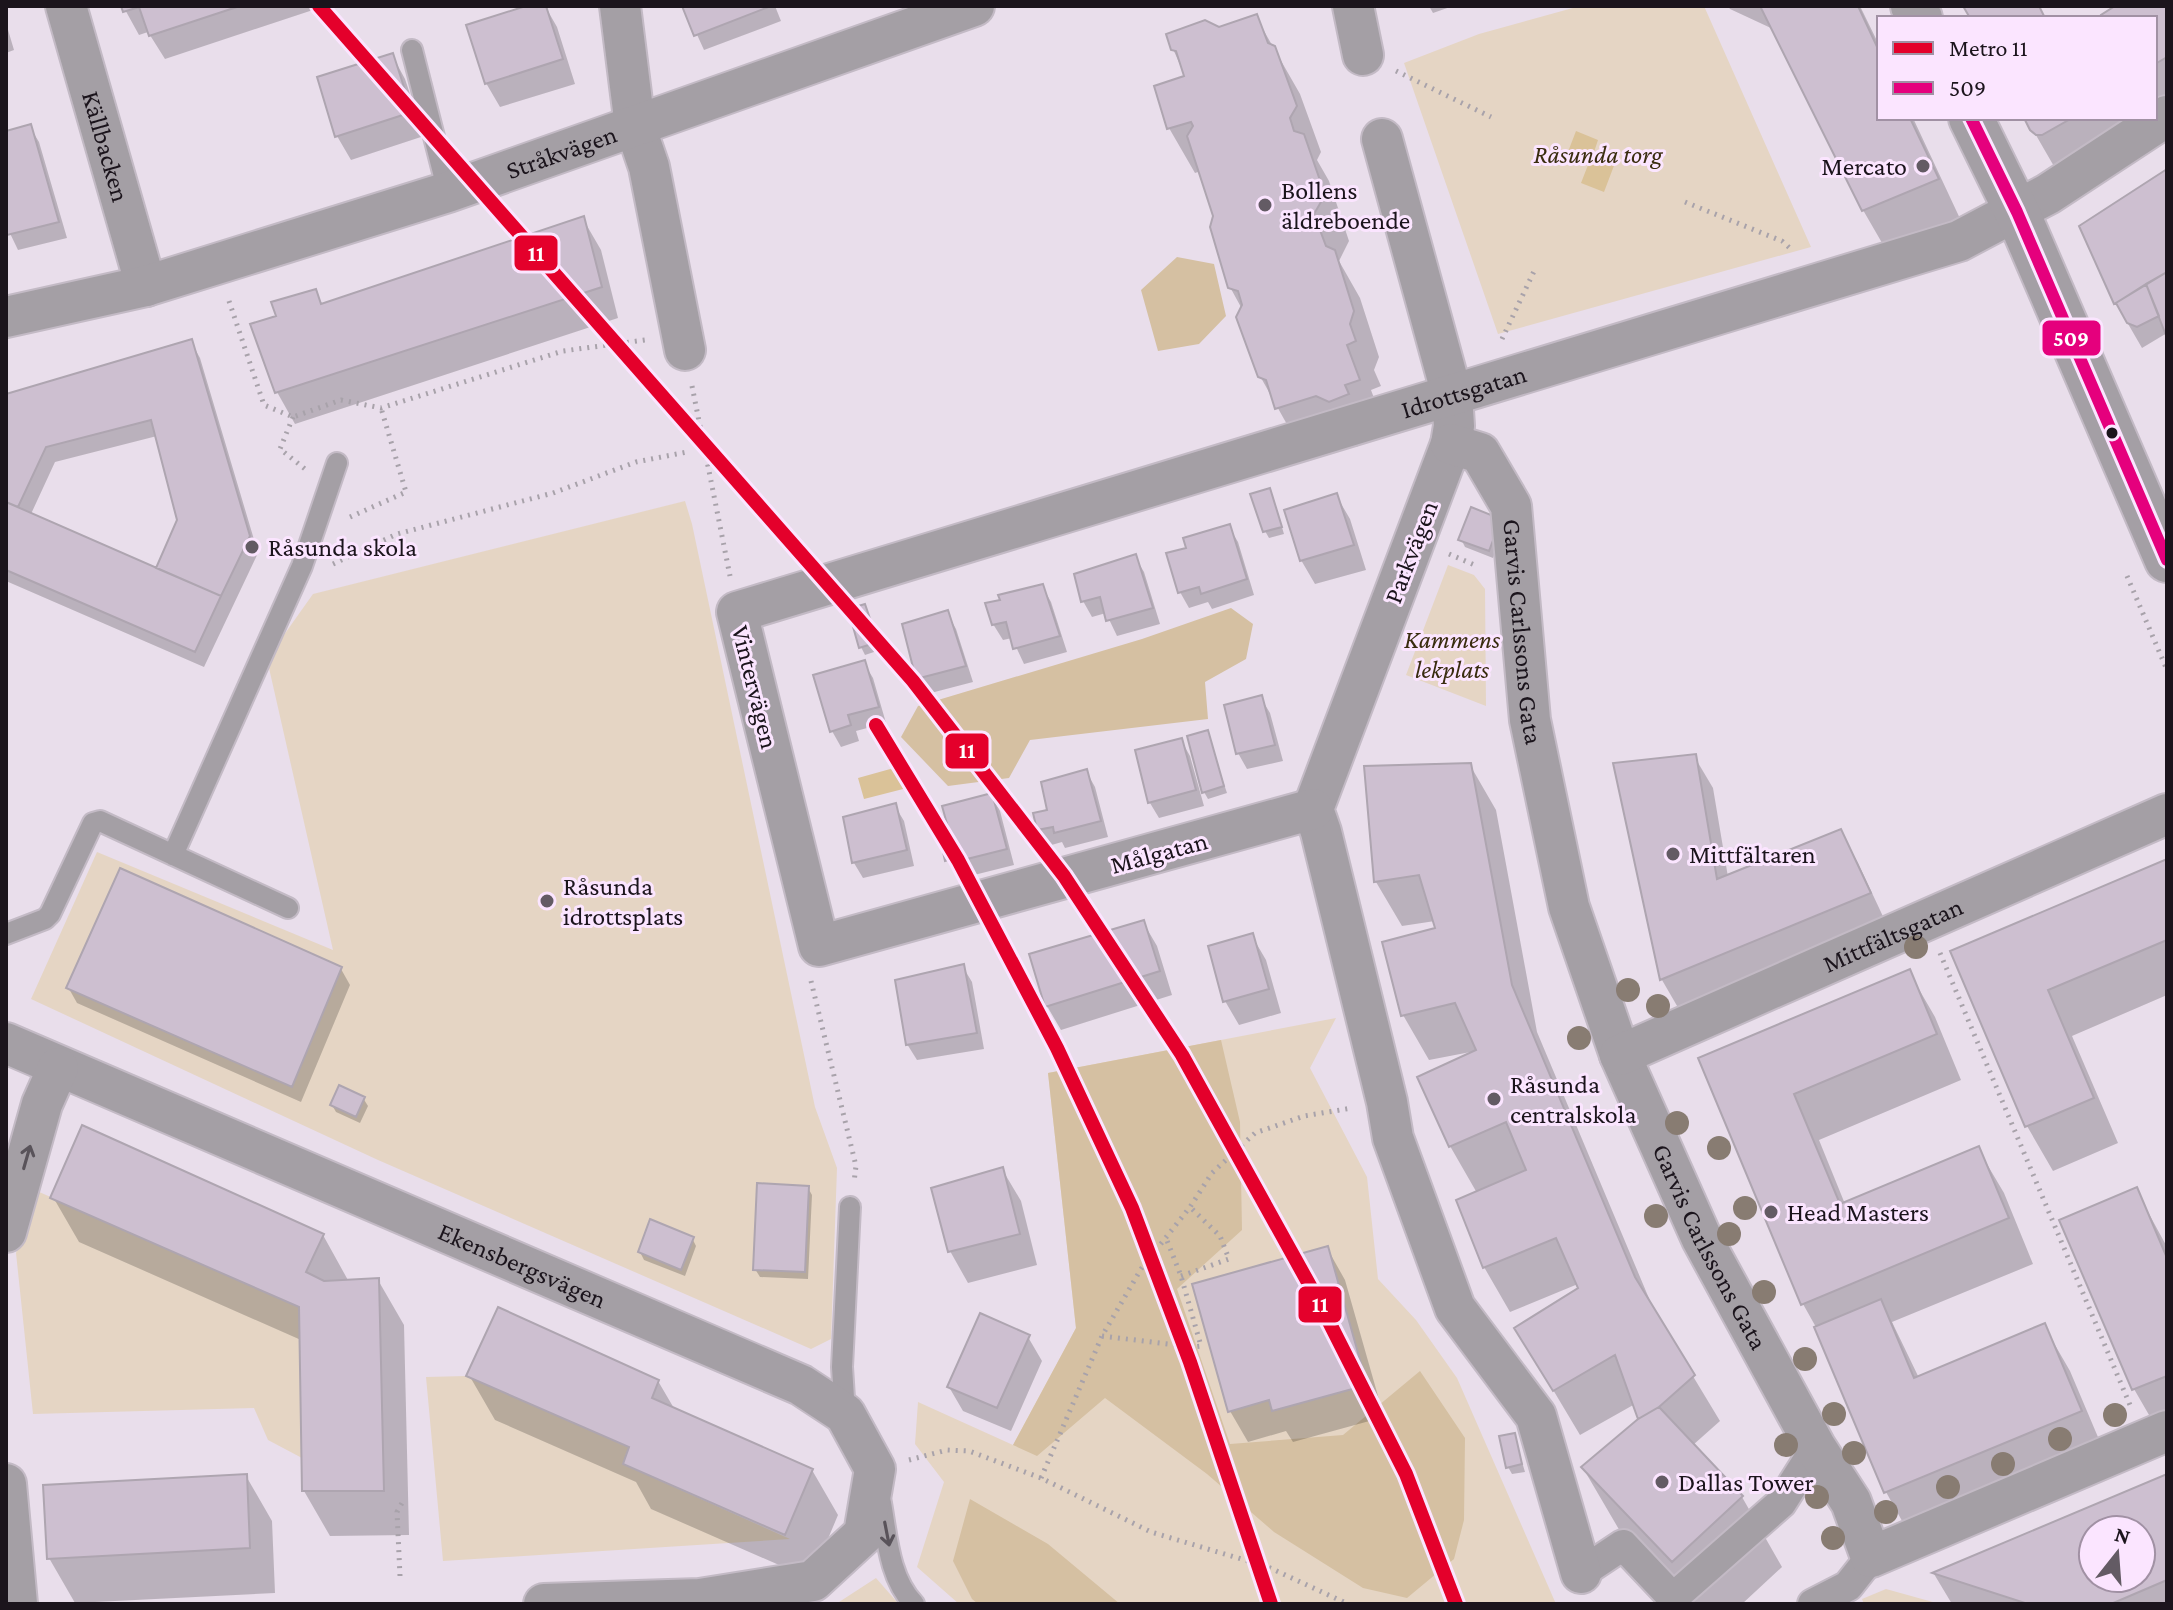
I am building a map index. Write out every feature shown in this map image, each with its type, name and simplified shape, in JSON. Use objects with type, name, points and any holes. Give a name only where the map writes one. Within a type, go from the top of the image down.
[{"type":"street","name":"Källbacken","points":[[66,6],[146,286]]},
{"type":"street","points":[[620,6],[635,126],[649,167],[667,345]]},
{"type":"street","name":"Stråkvägen","points":[[6,317],[146,286],[448,192],[974,6]]},
{"type":"street","points":[[1353,6],[1363,55]]},
{"type":"street","name":"Idrottsgatan","points":[[737,612],[1959,241],[2017,212],[2167,116]]},
{"type":"street","points":[[1972,120],[2156,504],[2167,560]]},
{"type":"street","name":"Parkvägen","points":[[1313,809],[1451,444],[1454,426],[1452,395],[1382,139]]},
{"type":"street","name":"Garvis Carlssons Gata","points":[[1451,444],[1480,453],[1511,506],[1530,720],[1569,907],[1620,1055],[1702,1239],[1816,1448],[1851,1502],[1871,1557]]},
{"type":"street","name":"Vintervägen","points":[[737,612],[819,946]]},
{"type":"street","points":[[1313,809],[1325,847],[1390,1120],[1455,1308],[1536,1416],[1581,1573],[1623,1545],[1674,1602],[1781,1503],[1816,1448]]},
{"type":"street","name":"Målgatan","points":[[819,946],[1313,809]]},
{"type":"street","name":"Mittfältsgatan","points":[[1620,1055],[2167,814]]},
{"type":"street","name":"Ekensbergsvägen","points":[[6,1043],[58,1068],[801,1385],[845,1414],[890,1465]]},
{"type":"street","points":[[6,1232],[42,1104],[58,1068]]},
{"type":"street","points":[[1813,1604],[1848,1586],[1871,1557],[2167,1431]]},
{"type":"street","points":[[544,1604],[700,1602],[813,1581],[864,1534],[890,1465]]},
{"type":"street","points":[[6,1484],[17,1604]]},
{"type":"lane","points":[[412,50],[448,192]]},
{"type":"lane","points":[[173,855],[302,566],[337,463]]},
{"type":"lane","points":[[6,934],[45,919],[50,914],[93,823],[100,821],[288,908]]},
{"type":"lane","points":[[845,1414],[842,1367],[850,1207]]},
{"type":"lane","name":"Ekensbergsvägen","points":[[890,1465],[894,1570],[914,1604]]},
{"type":"path","points":[[1363,55],[1491,117]]},
{"type":"path","points":[[1685,202],[1782,241],[1823,281]]},
{"type":"path","points":[[1497,380],[1501,339],[1536,267]]},
{"type":"path","points":[[229,301],[264,405],[293,417],[341,400],[381,408],[563,351],[667,345]]},
{"type":"path","name":"Vintervägen","points":[[667,345],[737,612]]},
{"type":"path","points":[[346,519],[406,492],[381,408]]},
{"type":"path","points":[[293,417],[280,449],[329,487]]},
{"type":"path","points":[[302,566],[316,571],[397,534],[553,493],[636,462],[687,452]]},
{"type":"path","points":[[819,946],[810,975],[856,1166],[850,1207]]},
{"type":"path","points":[[1957,997],[2123,1384]]},
{"type":"path","points":[[1041,1478],[1102,1336],[1141,1269],[1190,1207],[1212,1173],[1255,1133],[1304,1116],[1390,1120]]},
{"type":"path","points":[[1181,1276],[1229,1259],[1220,1236],[1190,1207]]},
{"type":"path","points":[[1102,1336],[1201,1346],[1181,1276],[1166,1238]]},
{"type":"path","points":[[890,1465],[947,1450],[969,1451],[1041,1478],[1151,1532],[1268,1567],[1348,1604]]},
{"type":"path","points":[[400,1576],[397,1512],[402,1503]]},
{"type":"green space","name":"Råsunda torg","points":[[1580,6],[1704,6],[1811,247],[1498,334],[1404,63],[1479,34]]},
{"type":"green space","name":"Råsunda idrottsplats","points":[[685,501],[815,1107],[837,1168],[831,1339],[811,1349],[378,1160],[31,999],[97,852],[333,950],[269,668],[269,656],[313,594]]},
{"type":"green space","name":"Kammens lekplats","points":[[1448,565],[1474,575],[1485,589],[1486,706],[1406,675]]},
{"type":"green space","points":[[1336,1018],[1310,1068],[1367,1177],[1378,1279],[1416,1320],[1457,1378],[1556,1604],[959,1604],[917,1567],[944,1482],[915,1444],[918,1402],[1013,1445],[1076,1328],[1048,1073]]},
{"type":"green space","points":[[37,1191],[299,1307],[302,1458],[268,1440],[254,1408],[33,1414],[16,1253]]},
{"type":"green space","points":[[466,1376],[629,1447],[623,1464],[790,1539],[443,1561],[426,1377]]},
{"type":"green space","points":[[876,1578],[897,1602],[836,1604]]},
{"type":"green space","points":[[1886,1589],[1940,1604],[1864,1604],[1862,1599]]},
{"type":"shaded area","points":[[1576,131],[1598,140],[1593,155],[1615,163],[1604,192],[1581,183],[1588,165],[1566,157]]},
{"type":"shaded area","points":[[1177,257],[1214,264],[1226,316],[1199,344],[1158,351],[1141,290]]},
{"type":"shaded area","points":[[1231,608],[1253,624],[1246,659],[1205,682],[1208,719],[1030,740],[1009,778],[948,786],[901,737],[918,706],[1142,639]]},
{"type":"shaded area","points":[[901,766],[907,788],[864,799],[858,778]]},
{"type":"shaded area","points":[[1221,1040],[1240,1122],[1242,1230],[1177,1289],[1230,1444],[1343,1435],[1420,1371],[1465,1438],[1464,1520],[1454,1559],[1407,1598],[1363,1588],[1274,1532],[1207,1474],[1105,1398],[1037,1456],[1013,1445],[1076,1328],[1048,1073]]},
{"type":"shaded area","points":[[970,1499],[1048,1544],[1120,1604],[978,1604],[972,1599],[953,1561]]},
{"type":"building","points":[[121,6],[240,6],[149,36],[139,7],[123,12]]},
{"type":"building","points":[[526,6],[546,6],[563,59],[485,84],[466,25]]},
{"type":"building","points":[[682,6],[771,6],[694,36]]},
{"type":"building","points":[[1760,6],[1858,6],[1877,47],[1877,120],[1911,120],[1939,179],[1862,211]]},
{"type":"building","points":[[1963,6],[2039,6],[2044,16],[1969,16]]},
{"type":"building","points":[[2115,6],[2167,6],[2167,57],[2157,63],[2157,16],[2101,15]]},
{"type":"building","name":"Bollens äldreboende","points":[[1257,14],[1268,43],[1275,46],[1297,106],[1290,118],[1294,131],[1304,134],[1325,195],[1314,214],[1326,246],[1335,250],[1354,311],[1350,324],[1356,341],[1347,345],[1360,380],[1345,385],[1349,394],[1329,402],[1316,396],[1275,409],[1266,380],[1258,377],[1236,317],[1242,305],[1238,291],[1228,288],[1210,227],[1213,216],[1187,136],[1193,126],[1191,122],[1167,129],[1154,86],[1184,76],[1176,51],[1171,50],[1166,34],[1205,20],[1219,27]]},
{"type":"building","points":[[393,53],[412,112],[335,137],[317,77]]},
{"type":"building","points":[[2025,120],[2068,120],[2042,135],[2030,130]]},
{"type":"building","points":[[31,124],[59,222],[7,235],[6,131]]},
{"type":"building","points":[[2167,169],[2167,272],[2114,304],[2079,226]]},
{"type":"building","points":[[584,216],[602,287],[275,393],[250,324],[276,316],[271,302],[316,289],[321,304]]},
{"type":"building","points":[[2167,272],[2167,338],[2146,284]]},
{"type":"building","points":[[2146,284],[2159,316],[2137,327],[2127,323],[2116,303]]},
{"type":"building","points":[[192,339],[250,536],[221,596],[156,568],[177,520],[151,420],[46,447],[18,507],[6,502],[6,394]]},
{"type":"building","points":[[1270,488],[1282,527],[1263,532],[1250,494]]},
{"type":"building","points":[[1337,493],[1354,545],[1300,561],[1284,510]]},
{"type":"building","points":[[6,502],[221,596],[195,652],[6,570]]},
{"type":"building","points":[[1471,507],[1501,519],[1489,551],[1458,540]]},
{"type":"building","points":[[1230,524],[1247,579],[1201,594],[1199,587],[1178,593],[1166,553],[1186,548],[1183,538]]},
{"type":"building","points":[[1136,554],[1153,608],[1106,621],[1100,597],[1081,602],[1074,574]]},
{"type":"building","points":[[1043,584],[1060,636],[1013,649],[1006,622],[992,625],[985,603],[1000,600],[998,595]]},
{"type":"building","points":[[865,604],[878,642],[859,648],[848,609]]},
{"type":"building","points":[[948,610],[966,666],[916,679],[902,624]]},
{"type":"building","points":[[865,660],[879,707],[848,715],[851,725],[830,732],[813,675]]},
{"type":"building","points":[[1262,695],[1275,745],[1236,754],[1224,705]]},
{"type":"building","points":[[1208,730],[1224,786],[1202,793],[1187,736]]},
{"type":"building","points":[[1182,738],[1196,790],[1148,803],[1135,750]]},
{"type":"building","name":"Mittfältaren","points":[[1696,754],[1717,879],[1841,829],[1871,893],[1660,980],[1613,763]]},
{"type":"building","name":"Råsunda centralskola","points":[[1471,763],[1512,985],[1635,1277],[1695,1375],[1659,1407],[1638,1419],[1615,1355],[1553,1391],[1514,1328],[1578,1288],[1556,1238],[1483,1268],[1456,1200],[1526,1170],[1506,1122],[1449,1147],[1417,1077],[1476,1050],[1455,1003],[1401,1016],[1382,942],[1435,928],[1419,875],[1374,882],[1364,766]]},
{"type":"building","points":[[1087,769],[1101,821],[1054,833],[1053,827],[1037,830],[1033,813],[1047,810],[1041,782]]},
{"type":"building","points":[[992,793],[1007,849],[959,861],[958,857],[945,861],[939,833],[949,831],[942,806]]},
{"type":"building","points":[[896,803],[907,850],[852,863],[843,817]]},
{"type":"building","points":[[2167,859],[2167,940],[2048,990],[2094,1098],[2025,1127],[1950,951]]},
{"type":"building","points":[[120,868],[342,967],[292,1087],[66,988]]},
{"type":"building","points":[[1144,920],[1160,971],[1045,1007],[1029,954]]},
{"type":"building","points":[[1253,933],[1269,989],[1223,1002],[1208,946]]},
{"type":"building","points":[[964,964],[977,1033],[906,1045],[895,980]]},
{"type":"building","points":[[1910,969],[1937,1034],[1794,1094],[1840,1204],[1979,1146],[2009,1218],[1801,1305],[1698,1058]]},
{"type":"building","points":[[339,1085],[365,1097],[356,1117],[330,1105]]},
{"type":"building","points":[[82,1125],[324,1234],[306,1272],[324,1281],[379,1278],[384,1491],[302,1491],[299,1307],[50,1198]]},
{"type":"building","points":[[1003,1167],[1020,1234],[948,1252],[931,1188]]},
{"type":"building","points":[[757,1183],[809,1186],[805,1272],[753,1270]]},
{"type":"building","points":[[2137,1187],[2167,1258],[2167,1376],[2132,1390],[2059,1220]]},
{"type":"building","points":[[650,1219],[694,1237],[681,1270],[638,1252]]},
{"type":"building","points":[[1328,1246],[1367,1385],[1272,1411],[1269,1400],[1228,1412],[1192,1284]]},
{"type":"building","points":[[1881,1299],[1914,1378],[2045,1323],[2082,1411],[1884,1493],[1814,1327]]},
{"type":"building","points":[[498,1307],[659,1380],[652,1398],[813,1469],[785,1535],[623,1464],[629,1447],[466,1376]]},
{"type":"building","points":[[980,1313],[1030,1335],[997,1408],[947,1387]]},
{"type":"building","name":"Dallas Tower","points":[[1659,1407],[1743,1496],[1672,1562],[1581,1467],[1638,1419]]},
{"type":"building","points":[[1515,1433],[1522,1464],[1506,1468],[1499,1436]]},
{"type":"building","points":[[247,1474],[250,1548],[47,1559],[43,1485]]},
{"type":"building","points":[[2167,1474],[2167,1580],[2157,1584],[2157,1514],[2077,1514],[2077,1594],[2134,1594],[2111,1604],[2028,1604],[1932,1573]]},
{"type":"metro line","name":"11","points":[[319,6],[913,681],[1064,876],[1182,1055],[1319,1302],[1406,1474],[1456,1604]]},
{"type":"metro line","name":"11","points":[[876,725],[958,860],[1057,1048],[1132,1208],[1190,1362],[1271,1604]]},
{"type":"transit line","name":"509","points":[[1972,120],[2017,212],[2167,560]]},
{"type":"place","name":"Mercato","points":[[1923,166]]},
{"type":"place","name":"Bollens äldreboende","points":[[1265,205]]},
{"type":"place","name":"Råsunda skola","points":[[252,547]]},
{"type":"place","name":"Mittfältaren","points":[[1673,854]]},
{"type":"place","name":"Råsunda idrottsplats","points":[[547,901]]},
{"type":"place","name":"Råsunda centralskola","points":[[1494,1099]]},
{"type":"place","name":"Head Masters","points":[[1771,1212]]},
{"type":"place","name":"Dallas Tower","points":[[1662,1482]]}]
